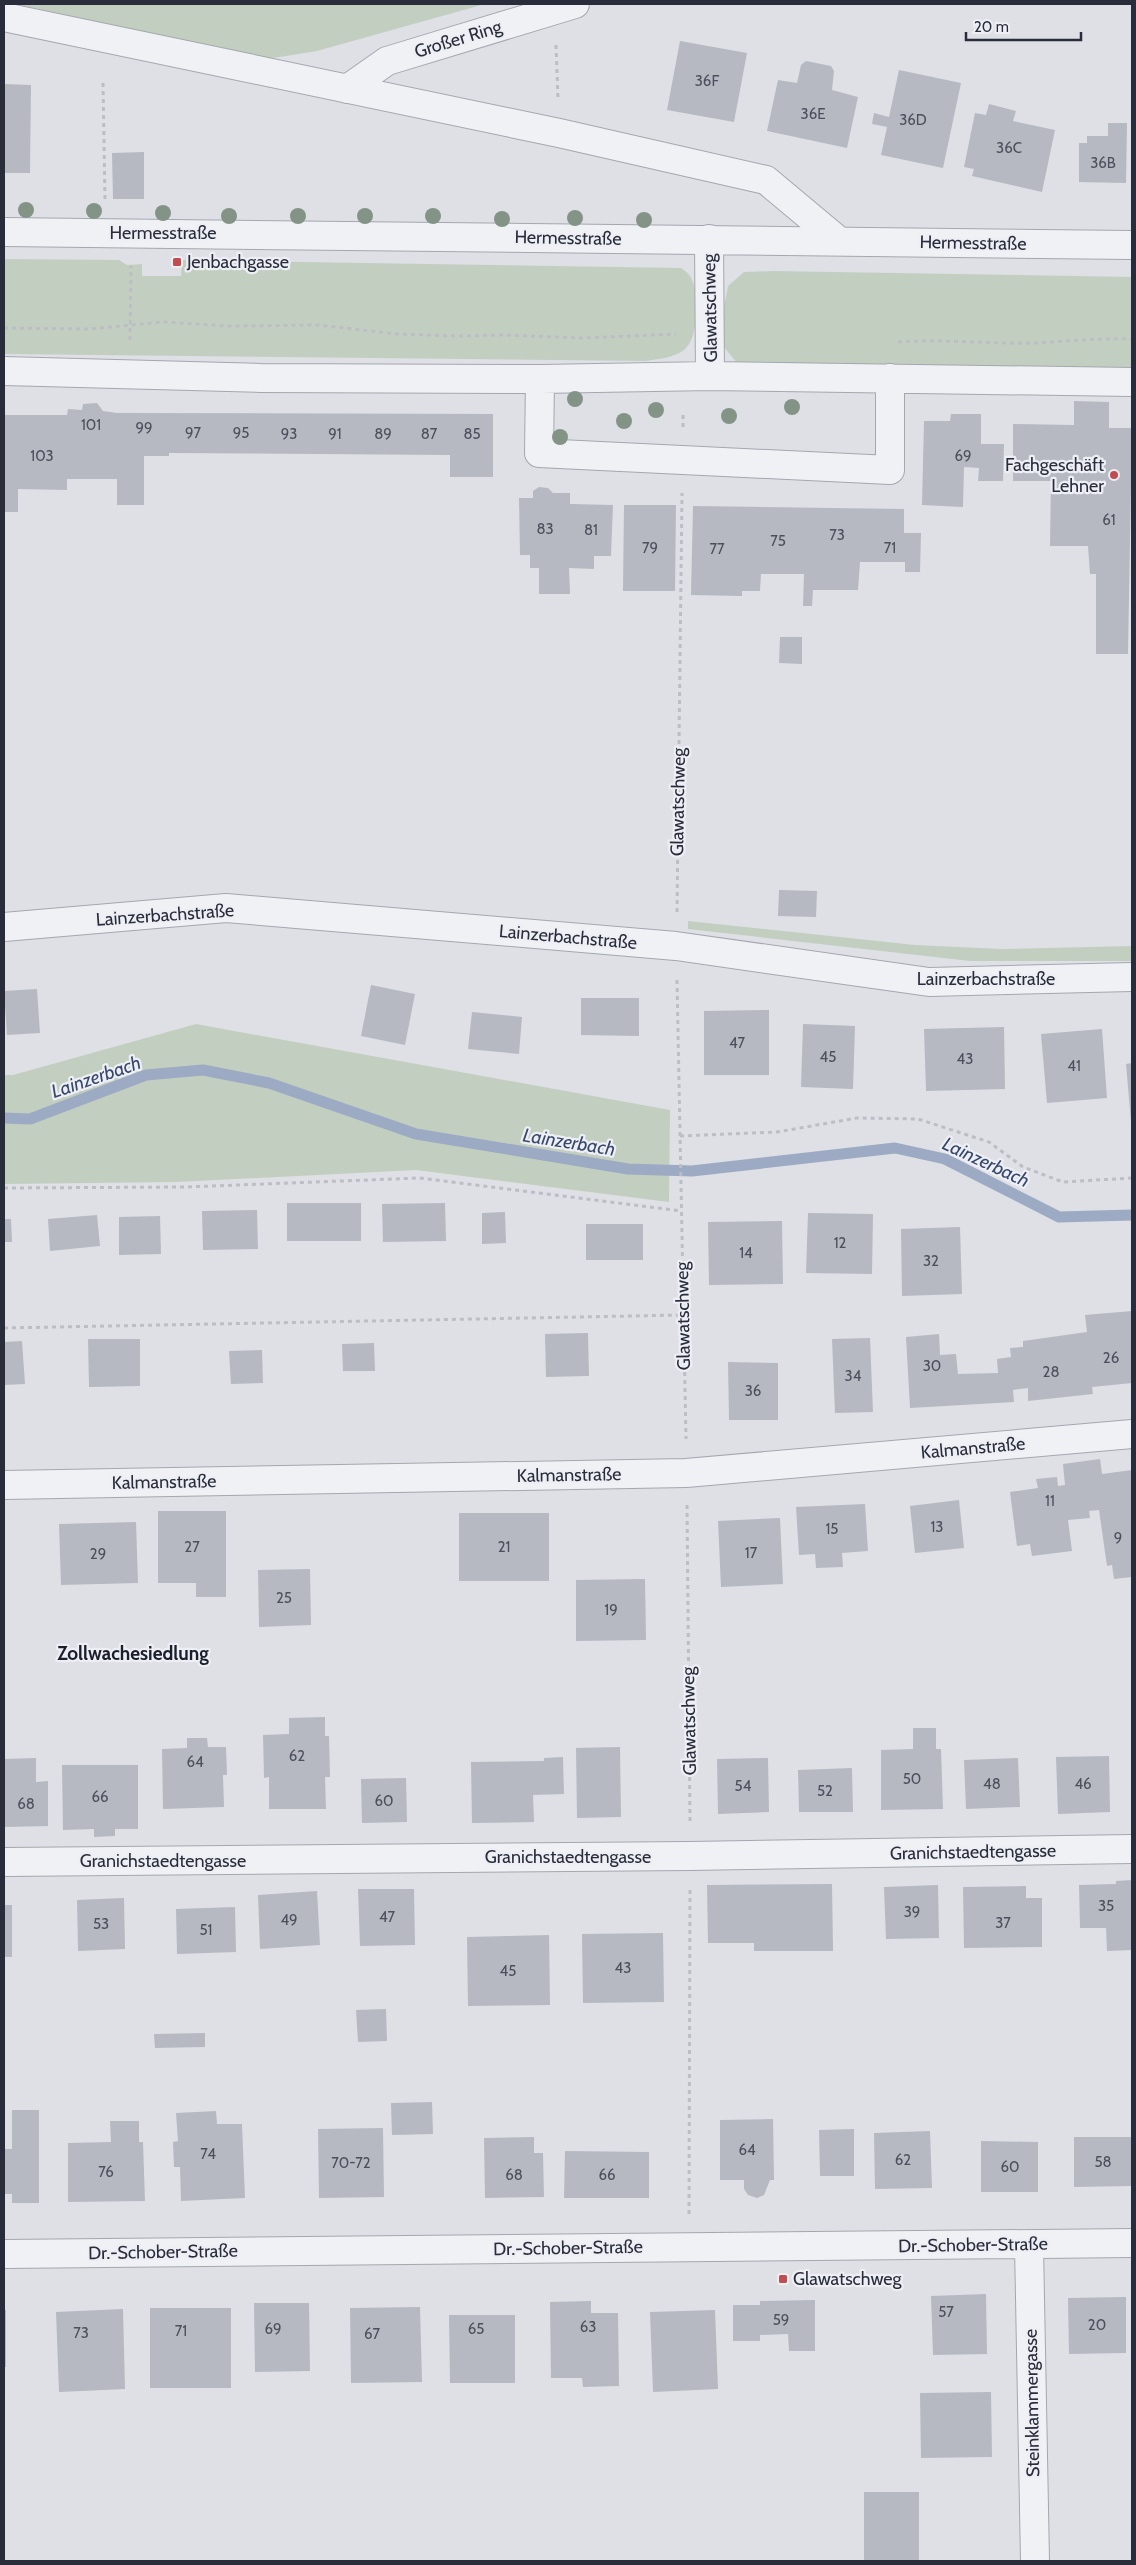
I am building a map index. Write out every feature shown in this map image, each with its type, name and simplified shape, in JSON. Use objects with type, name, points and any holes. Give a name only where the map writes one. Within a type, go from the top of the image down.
[{"type":"street","name":"Großer Ring","points":[[347,88],[386,60],[565,7]]},
{"type":"street","points":[[4,17],[559,133],[766,180],[839,241]]},
{"type":"street","name":"Hermesstraße","points":[[4,232],[1132,245]]},
{"type":"street","name":"Glawatschweg","points":[[709,239],[710,376]]},
{"type":"street","points":[[4,371],[540,379],[710,376],[1132,382]]},
{"type":"street","points":[[540,379],[539,453],[890,470],[890,378]]},
{"type":"street","name":"Lainzerbachstraße","points":[[4,927],[226,908],[676,946],[929,982],[1132,977]]},
{"type":"street","name":"Kalmanstraße","points":[[4,1485],[686,1473],[1132,1434]]},
{"type":"street","name":"Granichstaedtengasse","points":[[4,1862],[690,1856],[1132,1849]]},
{"type":"street","name":"Dr.-Schober-Straße","points":[[4,2254],[1132,2243]]},
{"type":"street","name":"Steinklammergasse","points":[[1029,2245],[1034,2561]]},
{"type":"path","points":[[559,133],[565,7]]},
{"type":"path","points":[[103,83],[105,233]]},
{"type":"path","points":[[130,374],[132,233]]},
{"type":"path","points":[[4,328],[89,329],[163,322],[226,326],[319,325],[396,334],[583,338],[710,332]]},
{"type":"path","points":[[895,342],[932,340],[1037,342],[1067,339],[1132,339]]},
{"type":"path","name":"Glawatschweg","points":[[682,461],[676,946],[686,1473],[690,1856],[689,2247]]},
{"type":"path","points":[[680,1136],[777,1132],[857,1118],[918,1118],[989,1142],[1023,1167],[1063,1182],[1132,1178]]},
{"type":"path","points":[[4,1188],[186,1187],[419,1178],[681,1211]]},
{"type":"path","points":[[4,1328],[683,1315]]},
{"type":"green space","points":[[16,4],[485,4],[317,51],[267,59]]},
{"type":"green space","points":[[4,259],[119,260],[127,265],[142,264],[142,276],[181,276],[182,260],[681,268],[689,275],[693,283],[696,303],[695,326],[689,344],[680,353],[646,361],[4,354]]},
{"type":"green space","points":[[744,272],[1132,277],[1132,368],[737,363],[724,347],[723,312],[728,286]]},
{"type":"green space","points":[[688,921],[915,945],[1002,949],[1132,946],[1132,961],[970,961],[688,929]]},
{"type":"green space","points":[[196,1024],[670,1110],[669,1202],[416,1170],[177,1182],[4,1184],[4,1075],[13,1075]]},
{"type":"building","points":[[680,41],[747,53],[734,122],[667,110]]},
{"type":"building","points":[[806,61],[831,66],[834,71],[832,90],[858,97],[847,148],[767,131],[778,80],[797,83],[801,65]]},
{"type":"building","points":[[899,70],[961,83],[943,168],[881,155],[887,127],[872,124],[874,113],[889,117]]},
{"type":"building","points":[[4,84],[31,85],[30,173],[4,173]]},
{"type":"building","points":[[989,104],[1016,111],[1013,121],[1055,130],[1042,192],[972,176],[974,169],[964,167],[975,113],[986,115]]},
{"type":"building","points":[[1108,123],[1127,123],[1126,183],[1079,182],[1079,143],[1087,143],[1087,136],[1108,136]]},
{"type":"building","points":[[144,152],[144,199],[113,199],[112,153]]},
{"type":"building","points":[[1074,401],[1109,402],[1109,428],[1132,428],[1128,654],[1096,654],[1096,574],[1090,574],[1088,546],[1050,546],[1051,481],[1013,481],[1013,424],[1074,425]]},
{"type":"building","points":[[97,403],[103,411],[117,413],[493,414],[493,477],[450,477],[450,455],[169,453],[169,456],[144,456],[144,505],[117,505],[117,479],[67,479],[67,490],[18,489],[18,512],[4,512],[4,415],[67,415],[68,409],[82,410],[83,404]]},
{"type":"building","points":[[951,414],[981,414],[981,444],[1004,444],[1003,481],[978,481],[979,468],[964,467],[963,507],[922,505],[924,421],[950,421]]},
{"type":"building","points":[[539,487],[548,488],[553,493],[570,493],[570,504],[613,505],[611,556],[594,556],[594,569],[569,568],[570,594],[539,594],[539,568],[530,568],[530,555],[520,555],[519,498],[533,498],[533,491]]},
{"type":"building","points":[[624,505],[676,505],[675,591],[623,591]]},
{"type":"building","points":[[693,506],[904,509],[904,533],[921,533],[920,572],[905,572],[905,562],[860,562],[858,590],[813,590],[812,606],[803,606],[804,574],[761,574],[760,591],[742,591],[742,596],[691,595]]},
{"type":"building","points":[[780,637],[802,637],[802,664],[779,663]]},
{"type":"building","points":[[779,890],[817,891],[816,917],[778,916]]},
{"type":"building","points":[[371,985],[415,994],[405,1045],[361,1036]]},
{"type":"building","points":[[37,989],[40,1033],[7,1035],[4,991]]},
{"type":"building","points":[[581,998],[639,998],[639,1036],[581,1035]]},
{"type":"building","points":[[769,1010],[769,1075],[704,1075],[704,1011]]},
{"type":"building","points":[[472,1012],[522,1017],[519,1054],[468,1049]]},
{"type":"building","points":[[803,1024],[855,1026],[853,1089],[801,1087]]},
{"type":"building","points":[[1004,1027],[1005,1089],[926,1091],[924,1029]]},
{"type":"building","points":[[1102,1029],[1107,1098],[1047,1103],[1041,1034]]},
{"type":"building","points":[[1132,1063],[1132,1122],[1131,1122],[1126,1064]]},
{"type":"building","points":[[287,1203],[361,1203],[361,1241],[287,1241]]},
{"type":"building","points":[[445,1203],[446,1241],[383,1242],[382,1204]]},
{"type":"building","points":[[257,1210],[258,1249],[203,1250],[202,1211]]},
{"type":"building","points":[[505,1212],[506,1243],[482,1244],[482,1213]]},
{"type":"building","points":[[808,1213],[873,1214],[872,1274],[806,1273]]},
{"type":"building","points":[[97,1215],[100,1246],[50,1251],[48,1219]]},
{"type":"building","points":[[160,1216],[161,1254],[119,1255],[119,1217]]},
{"type":"building","points":[[4,1219],[11,1219],[12,1242],[4,1242]]},
{"type":"building","points":[[782,1221],[783,1284],[709,1285],[708,1222]]},
{"type":"building","points":[[586,1224],[643,1224],[643,1260],[586,1260]]},
{"type":"building","points":[[960,1227],[962,1294],[902,1296],[901,1229]]},
{"type":"building","points":[[1132,1311],[1132,1383],[1092,1387],[1093,1394],[1028,1401],[1028,1388],[1013,1390],[1014,1402],[910,1408],[906,1337],[939,1334],[940,1355],[956,1354],[958,1374],[998,1373],[997,1359],[1011,1357],[1010,1348],[1023,1347],[1023,1341],[1087,1332],[1085,1315]]},
{"type":"building","points":[[588,1333],[589,1376],[546,1377],[545,1334]]},
{"type":"building","points":[[870,1338],[873,1412],[835,1413],[832,1339]]},
{"type":"building","points":[[88,1339],[140,1339],[140,1386],[89,1387]]},
{"type":"building","points":[[22,1341],[25,1384],[4,1385],[4,1342]]},
{"type":"building","points":[[374,1343],[375,1371],[343,1371],[342,1344]]},
{"type":"building","points":[[262,1350],[263,1383],[231,1384],[229,1351]]},
{"type":"building","points":[[728,1362],[778,1363],[778,1420],[729,1420]]},
{"type":"building","points":[[1100,1459],[1102,1474],[1132,1470],[1132,1577],[1114,1579],[1112,1565],[1107,1566],[1099,1510],[1089,1511],[1090,1518],[1068,1520],[1072,1551],[1032,1556],[1030,1544],[1017,1546],[1010,1492],[1038,1488],[1036,1479],[1057,1477],[1058,1486],[1065,1485],[1063,1464]]},
{"type":"building","points":[[959,1500],[964,1548],[915,1553],[910,1506]]},
{"type":"building","points":[[865,1504],[868,1551],[842,1553],[843,1567],[816,1568],[815,1554],[799,1555],[796,1507]]},
{"type":"building","points":[[158,1511],[226,1511],[226,1597],[196,1597],[196,1583],[158,1583]]},
{"type":"building","points":[[459,1513],[549,1513],[549,1581],[459,1581]]},
{"type":"building","points":[[780,1518],[783,1584],[721,1587],[718,1521]]},
{"type":"building","points":[[136,1522],[138,1583],[61,1585],[59,1524]]},
{"type":"building","points":[[310,1569],[311,1625],[259,1627],[258,1570]]},
{"type":"building","points":[[645,1579],[646,1640],[576,1641],[576,1580]]},
{"type":"building","points":[[325,1717],[325,1736],[329,1736],[330,1777],[325,1777],[326,1809],[269,1809],[269,1777],[264,1778],[263,1735],[289,1734],[289,1718]]},
{"type":"building","points":[[913,1728],[936,1728],[936,1749],[941,1749],[943,1809],[881,1810],[881,1750],[913,1749]]},
{"type":"building","points":[[187,1738],[207,1738],[208,1747],[226,1747],[227,1775],[223,1775],[224,1807],[163,1809],[162,1749],[187,1748]]},
{"type":"building","points":[[620,1747],[621,1817],[577,1818],[576,1748]]},
{"type":"building","points":[[1109,1756],[1110,1812],[1058,1814],[1056,1757]]},
{"type":"building","points":[[563,1757],[564,1794],[533,1795],[534,1822],[472,1823],[471,1762],[544,1761],[544,1758]]},
{"type":"building","points":[[36,1758],[36,1782],[48,1781],[48,1826],[4,1827],[4,1759]]},
{"type":"building","points":[[768,1758],[769,1812],[718,1814],[717,1759]]},
{"type":"building","points":[[1018,1758],[1020,1807],[966,1809],[964,1760]]},
{"type":"building","points":[[62,1765],[138,1765],[138,1829],[115,1829],[115,1836],[94,1837],[94,1829],[63,1830]]},
{"type":"building","points":[[852,1768],[853,1812],[799,1812],[798,1770]]},
{"type":"building","points":[[406,1778],[407,1822],[362,1823],[361,1779]]},
{"type":"building","points":[[1132,1880],[1132,1950],[1107,1951],[1106,1928],[1080,1928],[1079,1885],[1116,1884],[1116,1881]]},
{"type":"building","points":[[832,1884],[833,1951],[754,1951],[754,1943],[708,1943],[707,1885]]},
{"type":"building","points":[[938,1885],[939,1938],[886,1939],[884,1887]]},
{"type":"building","points":[[1026,1886],[1026,1898],[1042,1898],[1042,1947],[964,1948],[963,1887]]},
{"type":"building","points":[[358,1889],[414,1889],[415,1945],[360,1946]]},
{"type":"building","points":[[317,1891],[320,1945],[260,1949],[258,1895]]},
{"type":"building","points":[[124,1898],[125,1949],[78,1951],[77,1900]]},
{"type":"building","points":[[4,1905],[12,1905],[12,1957],[4,1957]]},
{"type":"building","points":[[235,1907],[236,1952],[177,1954],[176,1909]]},
{"type":"building","points":[[663,1933],[664,2002],[583,2003],[582,1934]]},
{"type":"building","points":[[549,1935],[550,2005],[468,2006],[467,1937]]},
{"type":"building","points":[[386,2009],[387,2041],[358,2042],[356,2010]]},
{"type":"building","points":[[205,2033],[205,2047],[155,2048],[154,2034]]},
{"type":"building","points":[[432,2102],[433,2134],[392,2135],[391,2103]]},
{"type":"building","points":[[12,2110],[39,2110],[39,2203],[12,2203],[12,2194],[4,2194],[4,2149],[12,2149]]},
{"type":"building","points":[[216,2111],[217,2124],[242,2124],[245,2198],[181,2201],[180,2167],[174,2167],[173,2142],[178,2141],[176,2113]]},
{"type":"building","points":[[773,2119],[774,2180],[770,2180],[764,2195],[757,2198],[748,2195],[744,2189],[744,2180],[720,2180],[720,2120]]},
{"type":"building","points":[[110,2121],[139,2121],[139,2142],[143,2142],[145,2201],[68,2202],[68,2143],[111,2142]]},
{"type":"building","points":[[383,2128],[384,2197],[319,2198],[318,2129]]},
{"type":"building","points":[[854,2129],[854,2176],[820,2176],[819,2130]]},
{"type":"building","points":[[930,2131],[932,2188],[875,2189],[874,2133]]},
{"type":"building","points":[[534,2137],[534,2153],[543,2153],[544,2197],[485,2198],[484,2138]]},
{"type":"building","points":[[1074,2137],[1132,2137],[1132,2186],[1074,2187]]},
{"type":"building","points":[[981,2141],[1038,2142],[1038,2192],[981,2192]]},
{"type":"building","points":[[565,2151],[649,2152],[649,2198],[564,2198]]},
{"type":"building","points":[[986,2294],[987,2354],[933,2355],[931,2296]]},
{"type":"building","points":[[1126,2297],[1126,2353],[1069,2354],[1068,2298]]},
{"type":"building","points":[[815,2300],[815,2351],[789,2351],[788,2334],[760,2335],[760,2341],[733,2341],[733,2305],[760,2305],[760,2301]]},
{"type":"building","points":[[591,2301],[591,2313],[618,2313],[619,2386],[583,2387],[582,2378],[551,2378],[550,2302]]},
{"type":"building","points":[[254,2303],[309,2303],[310,2371],[255,2372]]},
{"type":"building","points":[[420,2307],[422,2382],[351,2383],[350,2308]]},
{"type":"building","points":[[150,2308],[231,2308],[231,2388],[150,2388]]},
{"type":"building","points":[[123,2309],[125,2389],[59,2392],[56,2312]]},
{"type":"building","points":[[4,2310],[6,2310],[6,2367],[4,2367]]},
{"type":"building","points":[[715,2310],[718,2389],[653,2392],[650,2312]]},
{"type":"building","points":[[449,2315],[515,2315],[515,2383],[450,2383]]},
{"type":"building","points":[[991,2392],[992,2457],[921,2458],[920,2393]]},
{"type":"building","points":[[864,2492],[919,2492],[919,2561],[864,2561]]},
{"type":"waterway","name":"Lainzerbach","points":[[4,1118],[30,1119],[146,1075],[203,1070],[269,1083],[416,1134],[628,1169],[692,1171],[895,1148],[945,1159],[1059,1217],[1132,1215]]},
{"type":"place","name":"Jenbachgasse","points":[[177,262]]},
{"type":"place","name":"Fachgeschäft Lehner","points":[[1114,475]]},
{"type":"place","name":"Glawatschweg","points":[[783,2279]]},
{"type":"district","name":"Zollwachesiedlung","points":[[133,1653]]}]
